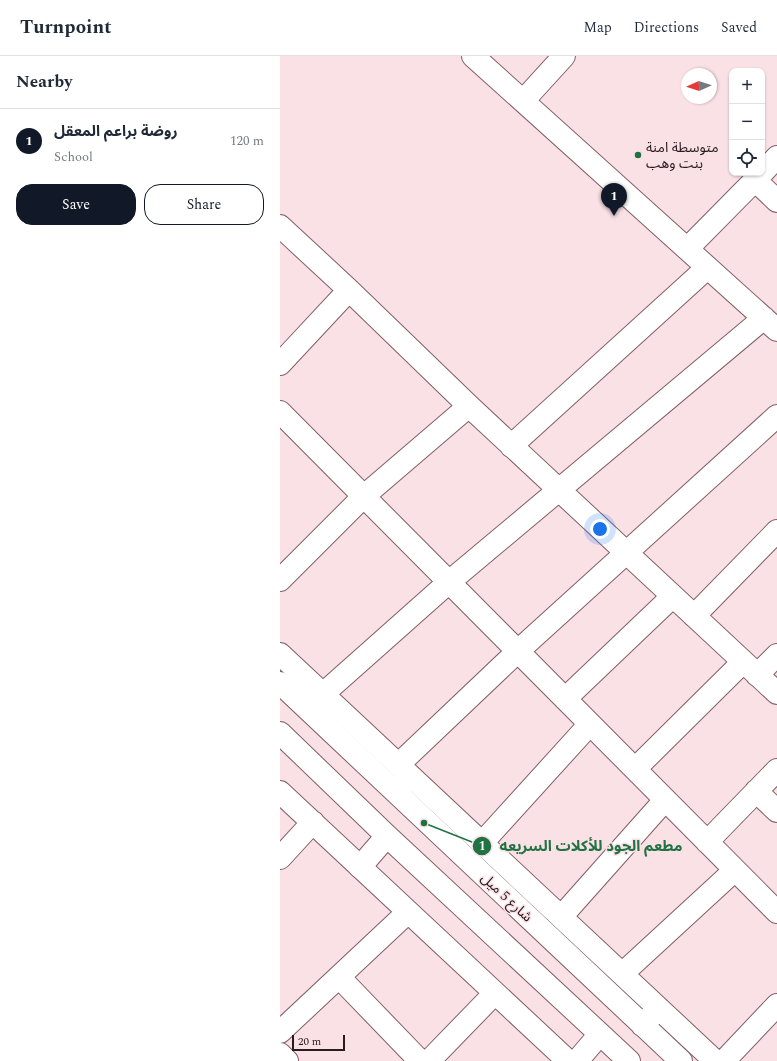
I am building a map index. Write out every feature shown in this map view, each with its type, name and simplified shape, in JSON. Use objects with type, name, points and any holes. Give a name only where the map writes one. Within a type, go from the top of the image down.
[{"type":"street","points":[[323,694],[449,582],[558,490],[770,324],[473,56]]},
{"type":"street","points":[[523,101],[564,56]]},
{"type":"street","points":[[765,170],[777,157]]},
{"type":"street","points":[[687,249],[759,176]]},
{"type":"street","points":[[761,176],[777,201]]},
{"type":"street","points":[[280,226],[349,290],[511,446],[777,693]]},
{"type":"street","points":[[511,446],[707,268]]},
{"type":"street","points":[[280,364],[349,290]]},
{"type":"street","points":[[280,580],[364,496],[469,406]]},
{"type":"street","points":[[280,412],[777,912]]},
{"type":"street","points":[[395,791],[404,770],[518,651],[627,554],[777,416]]},
{"type":"street","points":[[694,616],[777,531]]},
{"type":"street","points":[[565,699],[673,596]]},
{"type":"street","points":[[280,654],[715,1061]]},
{"type":"street","points":[[635,769],[750,668],[777,654]]},
{"type":"street","name":"شارع 5 ميل","points":[[280,683],[681,1061]]},
{"type":"street","points":[[482,843],[590,724]]},
{"type":"street","points":[[280,733],[387,836],[628,1061]]},
{"type":"street","points":[[707,842],[777,770]]},
{"type":"street","points":[[756,791],[777,811]]},
{"type":"street","points":[[280,792],[568,1061]]},
{"type":"street","points":[[561,917],[666,800]]},
{"type":"street","points":[[280,858],[313,822]]},
{"type":"street","points":[[360,867],[387,836]]},
{"type":"street","points":[[622,974],[735,870]]},
{"type":"street","points":[[280,1032],[408,912]]},
{"type":"street","points":[[339,977],[420,1061]]},
{"type":"street","points":[[429,1061],[495,993]]},
{"type":"street","points":[[724,1061],[777,1005]]},
{"type":"street","points":[[642,1025],[659,1009]]},
{"type":"street","points":[[577,1061],[600,1034]]},
{"type":"street","points":[[280,1054],[287,1061]]},
{"type":"place","name":"متوسطة امنة بنت وهب","points":[[638,155]]},
{"type":"place","name":"روضة براعم المعقل","points":[[614,216]]},
{"type":"place","name":"مطعم الجود للأكلات السريعه","points":[[424,823]]}]
